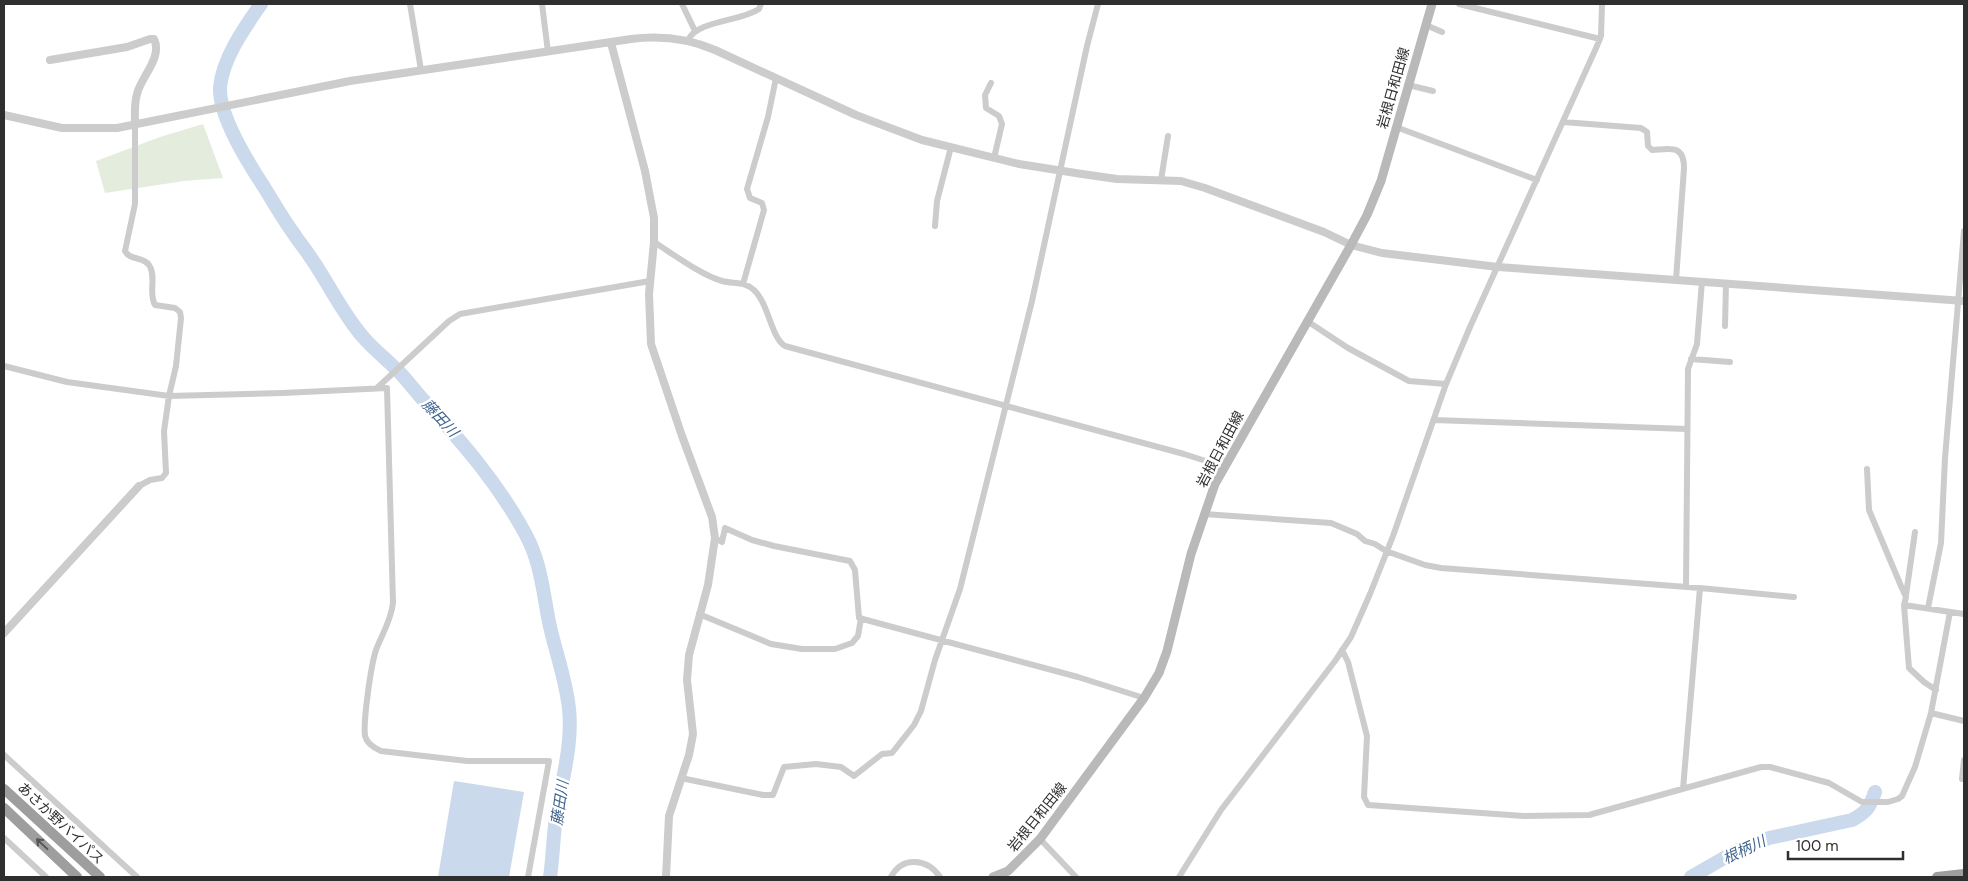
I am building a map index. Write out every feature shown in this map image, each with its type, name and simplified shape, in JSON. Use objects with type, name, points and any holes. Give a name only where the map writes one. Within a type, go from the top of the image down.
[{"type":"highway","name":"あさか野バイパス","points":[[4,789],[100,877]]},
{"type":"highway","name":"あさか野バイパス","points":[[4,808],[77,877]]},
{"type":"highway","points":[[1937,877],[1964,874]]},
{"type":"main road","name":"岩根日和田線","points":[[992,877],[1008,871],[1040,839],[1144,698],[1159,673],[1167,651],[1191,554],[1215,484],[1373,201],[1381,181],[1432,4]]},
{"type":"street","points":[[410,4],[421,70]]},
{"type":"street","points":[[542,4],[548,52]]},
{"type":"street","points":[[682,4],[695,32]]},
{"type":"street","points":[[688,40],[695,32],[706,26],[746,16],[759,9],[761,4]]},
{"type":"street","points":[[681,778],[769,796],[773,795],[784,766],[816,764],[841,767],[854,776],[882,754],[892,753],[914,725],[921,712],[935,660],[960,589],[1007,406],[1098,4]]},
{"type":"street","points":[[1459,4],[1600,39]]},
{"type":"street","points":[[1179,877],[1220,810],[1342,650],[1357,625],[1386,551],[1446,384],[1600,39],[1602,4]]},
{"type":"street","points":[[1426,25],[1442,32]]},
{"type":"street","points":[[4,115],[62,128],[107,129],[421,70],[646,37],[688,40],[715,50],[874,122],[922,140],[994,158],[1060,170],[1117,179],[1181,181],[1324,232],[1350,245],[1398,256],[1498,267],[1961,301]]},
{"type":"street","points":[[4,634],[139,486],[165,476],[164,431],[176,366],[181,314],[175,308],[155,305],[152,300],[152,270],[150,265],[129,256],[125,251],[135,204],[134,108],[137,92],[154,56],[156,46],[154,39],[127,47],[50,60]]},
{"type":"street","points":[[611,43],[651,196],[654,218],[654,242],[650,281],[650,331],[654,356],[712,516],[715,538],[708,585],[689,655],[687,669],[693,734],[692,743],[669,816],[666,877]]},
{"type":"street","points":[[742,284],[764,210],[762,203],[750,198],[747,189],[768,117],[776,78]]},
{"type":"street","points":[[990,83],[985,95],[986,108],[999,116],[1002,124],[994,158]]},
{"type":"street","points":[[1408,85],[1433,91]]},
{"type":"street","points":[[1563,122],[1641,128],[1647,132],[1648,146],[1652,150],[1673,149],[1684,157],[1676,280]]},
{"type":"street","points":[[1396,127],[1537,180]]},
{"type":"street","points":[[1161,180],[1168,136]]},
{"type":"street","points":[[935,226],[937,201],[951,148]]},
{"type":"street","points":[[1928,608],[1942,542],[1946,458],[1961,301],[1964,231]]},
{"type":"street","points":[[654,242],[719,280],[749,286],[756,291],[772,322],[776,339],[785,346],[1184,454],[1224,469]]},
{"type":"street","points":[[377,388],[449,321],[460,314],[650,281]]},
{"type":"street","points":[[1686,587],[1688,369],[1697,344],[1702,281]]},
{"type":"street","points":[[1725,326],[1726,283]]},
{"type":"street","points":[[1307,320],[1348,348],[1409,381],[1446,384]]},
{"type":"street","points":[[1691,359],[1730,362]]},
{"type":"street","points":[[4,366],[67,382],[169,396],[283,394],[387,388],[394,597],[390,620],[377,648],[373,662],[365,734],[373,748],[381,751],[467,761],[549,761],[528,877]]},
{"type":"street","points":[[1434,420],[1687,429]]},
{"type":"street","points":[[1867,469],[1869,510],[1906,597]]},
{"type":"street","points":[[1204,514],[1331,523],[1357,534],[1365,541],[1375,544],[1386,551],[1425,565],[1440,568],[1794,597]]},
{"type":"street","points":[[715,538],[722,542],[725,528],[752,540],[774,546],[850,561],[855,570],[858,616],[861,618],[1078,676],[1144,698]]},
{"type":"street","points":[[1915,532],[1904,605],[1909,668],[1936,690]]},
{"type":"street","points":[[1684,789],[1700,588]]},
{"type":"street","points":[[1904,605],[1964,614]]},
{"type":"street","points":[[1342,650],[1348,662],[1366,729],[1364,797],[1368,805],[1524,816],[1570,816],[1598,813],[1752,768],[1770,767],[1829,783],[1862,802],[1894,800],[1902,796],[1906,790],[1930,714],[1950,612]]},
{"type":"street","points":[[700,614],[771,644],[802,650],[835,649],[852,643],[858,636],[861,618]]},
{"type":"street","points":[[1930,714],[1964,721]]},
{"type":"street","points":[[4,755],[137,877]]},
{"type":"street","points":[[1962,779],[1964,760]]},
{"type":"street","points":[[4,838],[46,877]]},
{"type":"street","points":[[1040,839],[1076,877]]},
{"type":"street","points":[[891,877],[899,866],[907,862],[922,862],[934,869],[940,877]]},
{"type":"green space","points":[[203,124],[223,178],[184,181],[105,193],[96,161],[160,137]]},
{"type":"water","points":[[454,781],[524,792],[509,877],[438,877]]},
{"type":"waterway","name":"藤田川","points":[[261,4],[235,44],[222,77],[220,88],[221,100],[236,140],[282,217],[318,268],[355,328],[402,375],[480,466],[516,517],[535,556],[551,633],[565,687],[570,723],[568,750],[556,818],[550,877]]},
{"type":"waterway","name":"根柄川","points":[[1691,877],[1738,850],[1769,838],[1852,820],[1867,809],[1875,792]]}]
